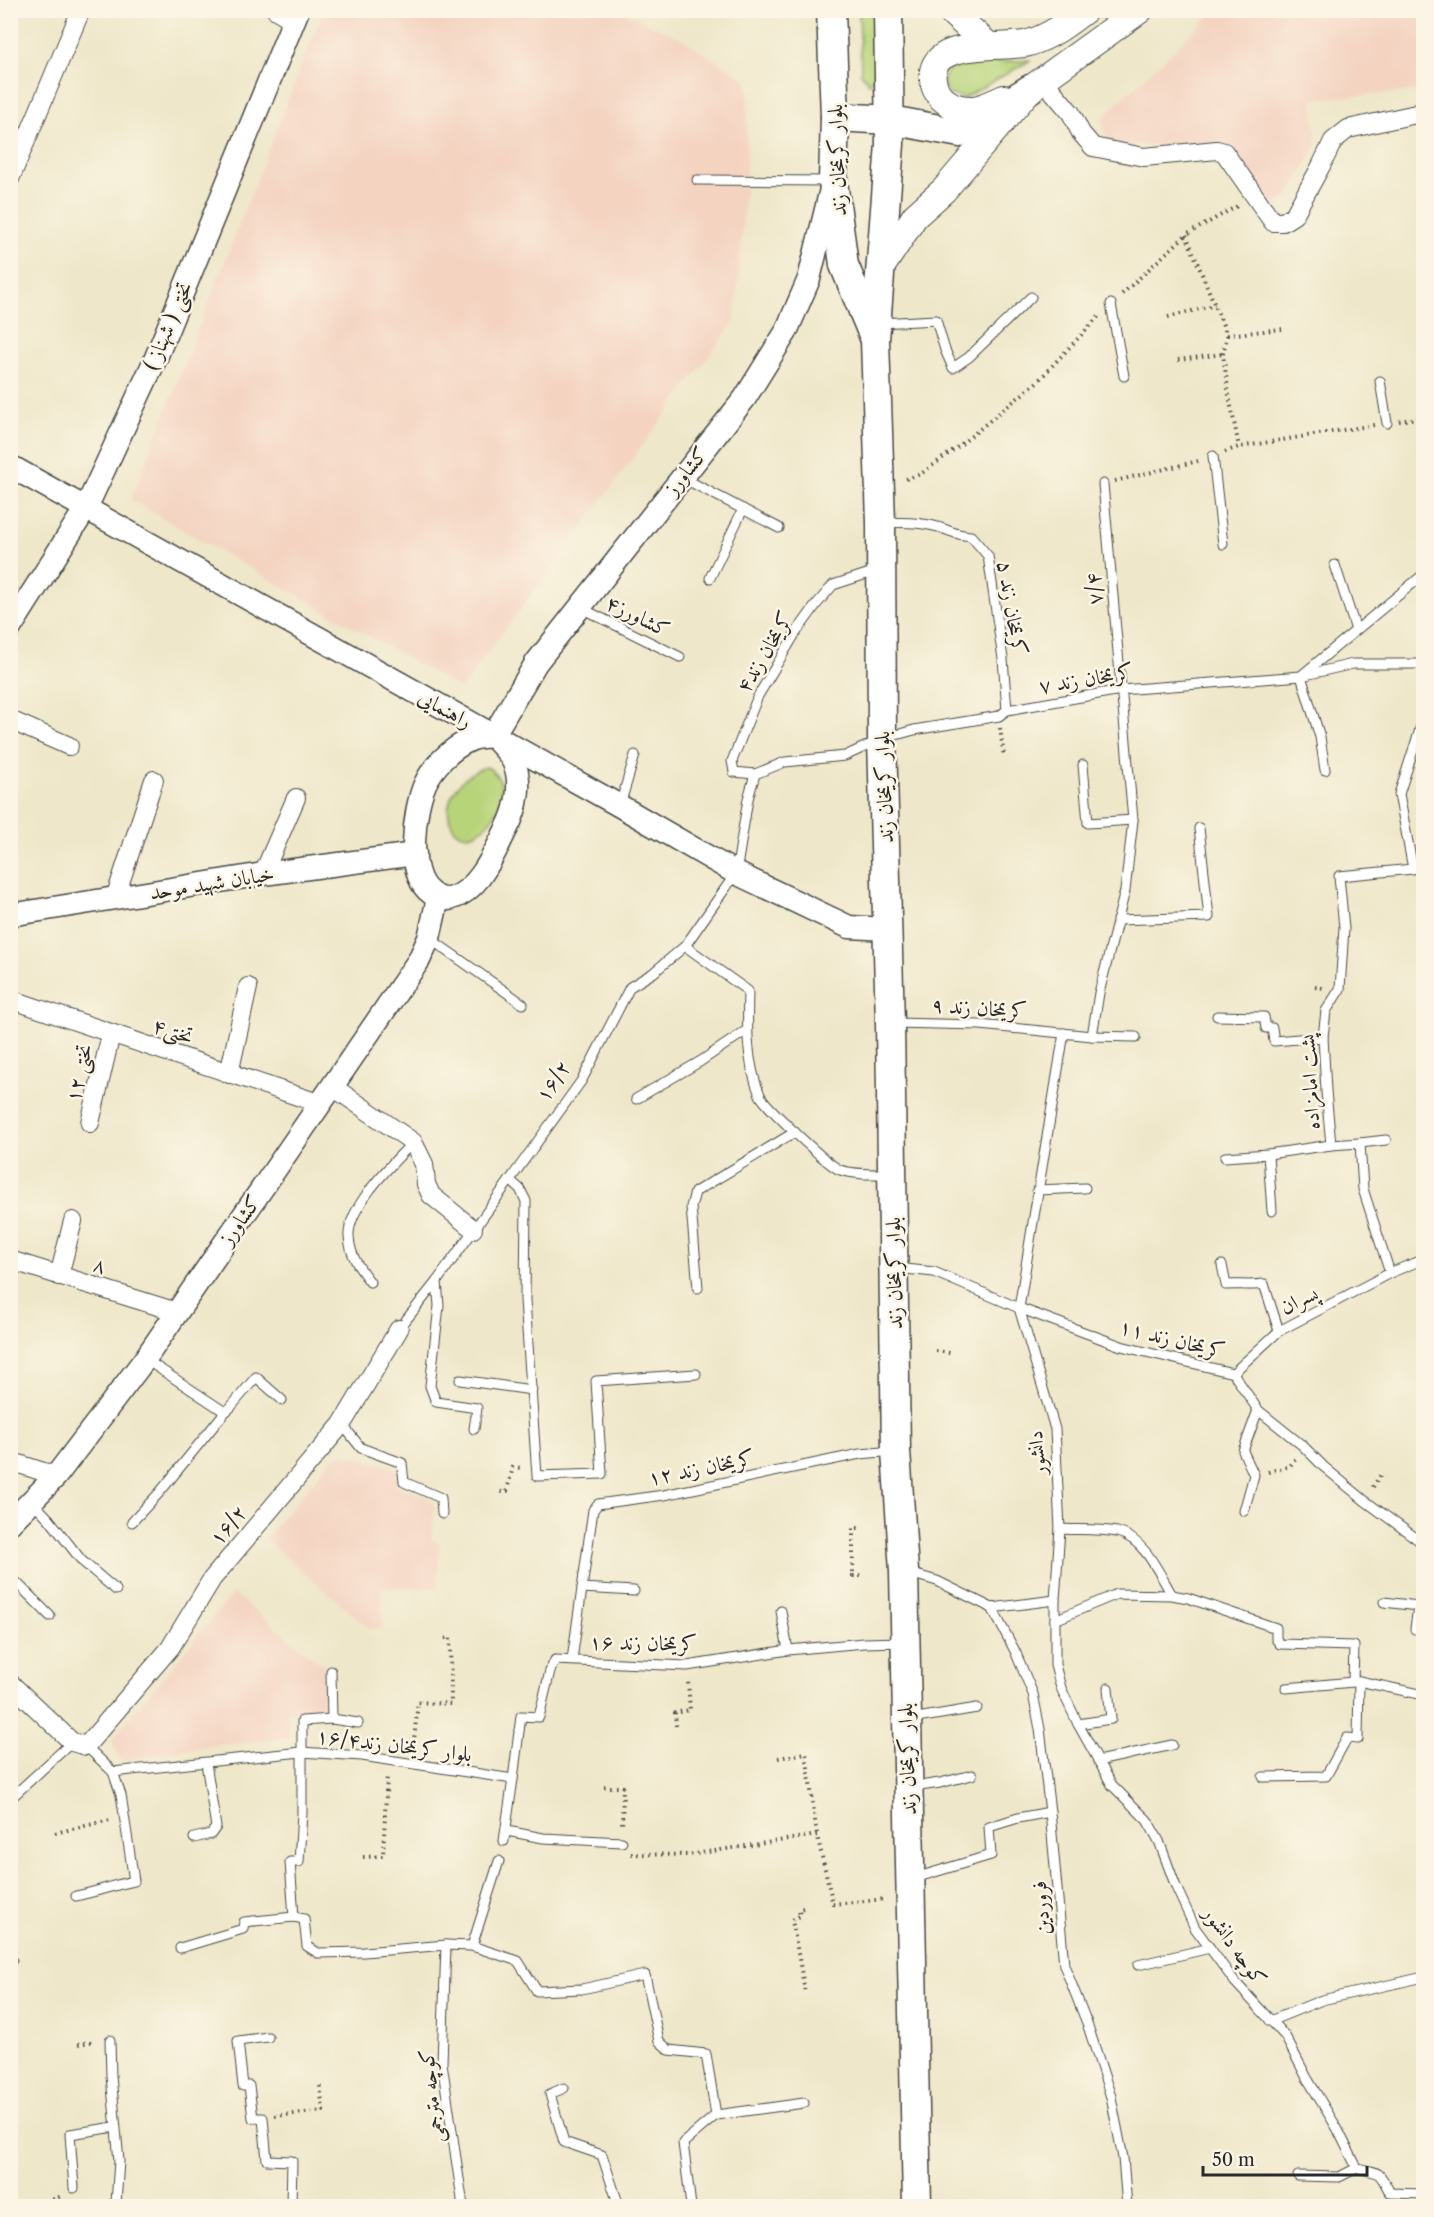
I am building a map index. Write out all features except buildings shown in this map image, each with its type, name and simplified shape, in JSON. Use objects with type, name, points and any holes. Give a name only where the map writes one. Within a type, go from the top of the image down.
[{"type":"main road","name":"بلوار کریمخان زند","points":[[888,10],[891,120],[876,331],[881,523],[882,739],[893,1174],[896,1451],[905,1642],[914,2206]]},
{"type":"main road","points":[[949,10],[989,46]]},
{"type":"main road","points":[[1036,84],[975,109],[949,105],[934,90],[932,72],[940,57],[959,49],[1028,43],[1057,31],[1085,10]]},
{"type":"main road","points":[[835,117],[891,120],[960,133],[1036,84],[1140,10]]},
{"type":"main road","name":"بلوار کریمخان زند","points":[[827,12],[835,117],[833,182],[844,265],[876,331]]},
{"type":"main road","points":[[881,268],[915,216],[944,190],[1036,84]]},
{"type":"street","points":[[10,179],[81,10]]},
{"type":"street","name":"تختی ( شهناز )","points":[[10,628],[86,508],[155,360],[289,14]]},
{"type":"street","points":[[1036,84],[1071,113],[1081,134],[1093,147],[1144,157],[1217,150],[1224,153],[1273,222],[1283,222],[1294,215],[1322,166],[1333,141],[1348,129],[1416,114],[1424,110]]},
{"type":"street","name":"کشاورز","points":[[493,736],[536,663],[745,398],[786,332],[809,279],[833,182]]},
{"type":"street","name":"راهنمایی","points":[[10,466],[736,873],[849,927],[888,929]]},
{"type":"street","points":[[10,720],[69,746]]},
{"type":"street","points":[[493,736],[513,760],[518,779],[517,801],[509,824],[477,880],[463,893],[450,899],[438,898],[426,890],[419,874],[415,854],[415,820],[419,801],[430,775],[452,752],[472,739],[493,736]]},
{"type":"street","points":[[115,898],[154,780]]},
{"type":"street","points":[[263,874],[296,798]]},
{"type":"street","name":"خیابان شهید موحد","points":[[10,915],[263,874],[415,854]]},
{"type":"street","name":"کشاورز","points":[[10,1523],[56,1476],[145,1359],[327,1095],[419,960],[429,938],[438,898]]},
{"type":"street","points":[[229,1074],[248,987]]},
{"type":"street","name":"تختی۴","points":[[10,999],[229,1074],[327,1095],[413,1142]]},
{"type":"street","name":"۱۲ تختی","points":[[90,1123],[111,1034]]},
{"type":"street","points":[[413,1142],[424,1164],[426,1184],[431,1195],[473,1229]]},
{"type":"street","points":[[59,1276],[73,1221]]},
{"type":"street","name":"۸","points":[[10,1260],[177,1312]]},
{"type":"street","name":"۱۶/۲","points":[[79,1744],[170,1648],[212,1579],[342,1425],[402,1324]]},
{"type":"street","points":[[10,1461],[56,1476]]},
{"type":"street","points":[[10,1683],[79,1744]]},
{"type":"lane","points":[[697,180],[833,182]]},
{"type":"lane","points":[[876,331],[936,320],[953,368],[969,357],[1031,297]]},
{"type":"lane","points":[[1111,303],[1124,376]]},
{"type":"lane","points":[[1380,381],[1387,423]]},
{"type":"lane","points":[[1213,456],[1222,544]]},
{"type":"lane","points":[[681,477],[779,528]]},
{"type":"lane","name":"۷/۴","points":[[1092,1036],[1093,1023],[1125,891],[1133,820],[1103,484]]},
{"type":"lane","points":[[710,578],[743,509]]},
{"type":"lane","name":"کریمخان زند ۵","points":[[881,523],[907,522],[938,527],[955,535],[971,536],[988,556],[1002,659],[1003,713]]},
{"type":"lane","points":[[1335,565],[1356,630]]},
{"type":"lane","name":"کریمخان زند۴","points":[[755,774],[734,772],[732,761],[758,696],[795,634],[833,585],[881,569]]},
{"type":"lane","points":[[1325,770],[1320,737],[1301,676],[1424,574]]},
{"type":"lane","name":"کشاورز۴","points":[[579,607],[680,657]]},
{"type":"lane","name":"کریمخان زند ۷","points":[[755,774],[785,762],[845,756],[882,739],[914,730],[1121,690],[1301,676],[1353,664],[1424,664]]},
{"type":"lane","name":"پشت امامزاده","points":[[1386,1140],[1331,1145],[1323,1037],[1326,1011],[1340,989],[1344,928],[1339,876],[1413,869],[1399,794],[1424,717]]},
{"type":"lane","points":[[620,806],[635,755]]},
{"type":"lane","points":[[1083,765],[1088,823],[1133,820]]},
{"type":"lane","points":[[736,873],[748,799],[755,774]]},
{"type":"lane","points":[[1117,920],[1209,917],[1199,828]]},
{"type":"lane","name":"۱۶/۲","points":[[402,1324],[437,1281],[582,1080],[630,987],[653,973],[685,946],[736,873]]},
{"type":"lane","points":[[429,938],[523,1004]]},
{"type":"lane","points":[[685,946],[747,991],[747,1049],[761,1097],[795,1132],[837,1169],[854,1174],[893,1174]]},
{"type":"lane","points":[[1217,1016],[1264,1017],[1266,1028],[1272,1028],[1274,1041],[1323,1037]]},
{"type":"lane","name":"کریمخان زند ۹","points":[[890,1023],[980,1025],[1092,1036],[1136,1037]]},
{"type":"lane","points":[[636,1099],[701,1061],[747,1030]]},
{"type":"lane","points":[[1019,1308],[1064,1033]]},
{"type":"lane","points":[[698,1288],[691,1207],[695,1192],[795,1132]]},
{"type":"lane","points":[[370,1282],[355,1263],[349,1235],[354,1218],[374,1183],[413,1142]]},
{"type":"lane","points":[[1360,1143],[1364,1189],[1390,1273]]},
{"type":"lane","points":[[1225,1157],[1268,1154],[1331,1145]]},
{"type":"lane","points":[[1268,1154],[1272,1211]]},
{"type":"lane","points":[[510,1180],[520,1189],[526,1201],[525,1300],[537,1476],[602,1474],[596,1381],[623,1381],[696,1374]]},
{"type":"lane","points":[[1037,1190],[1085,1188]]},
{"type":"lane","name":"پسران","points":[[1233,1373],[1279,1330],[1390,1273],[1424,1259]]},
{"type":"lane","points":[[1222,1265],[1226,1286],[1264,1284],[1279,1330]]},
{"type":"lane","name":"کریمخان زند ۱۱","points":[[894,1268],[933,1272],[1019,1308],[1121,1346],[1233,1373],[1258,1410],[1364,1500],[1424,1544]]},
{"type":"lane","points":[[437,1281],[439,1306],[430,1386],[436,1402],[477,1408],[474,1429]]},
{"type":"lane","name":"دانشور","points":[[1019,1308],[1055,1429],[1060,1529],[1055,1600]]},
{"type":"lane","points":[[145,1359],[225,1412]]},
{"type":"lane","points":[[132,1522],[256,1377],[282,1400]]},
{"type":"lane","points":[[460,1380],[532,1390]]},
{"type":"lane","points":[[1244,1511],[1254,1475],[1243,1451],[1258,1410]]},
{"type":"lane","points":[[342,1425],[361,1448],[402,1463],[404,1482],[441,1498],[442,1514]]},
{"type":"lane","name":"کریمخان زند ۱۲","points":[[582,1588],[593,1510],[598,1504],[664,1495],[860,1454],[896,1451]]},
{"type":"lane","points":[[33,1502],[50,1519],[81,1561],[116,1590]]},
{"type":"lane","points":[[1060,1529],[1118,1532],[1133,1539],[1154,1563],[1172,1595]]},
{"type":"lane","points":[[903,1571],[937,1581],[992,1608],[1055,1600]]},
{"type":"lane","points":[[10,1576],[50,1616]]},
{"type":"lane","points":[[572,1660],[582,1588],[634,1591]]},
{"type":"lane","points":[[1055,1620],[1117,1594],[1172,1595],[1188,1598],[1276,1628],[1276,1639],[1280,1644],[1354,1646],[1358,1738],[1347,1738],[1326,1776],[1263,1777]]},
{"type":"lane","name":"کوچه دانشور","points":[[1055,1600],[1055,1665],[1061,1688],[1078,1724],[1112,1785],[1147,1820],[1159,1841],[1176,1887],[1195,1928],[1235,1982],[1285,2036],[1357,2168]]},
{"type":"lane","points":[[1384,1602],[1418,1606],[1415,1629],[1424,1631]]},
{"type":"lane","name":"فروردین","points":[[992,1608],[1015,1651],[1033,1694],[1040,1729],[1050,1812],[1064,1965],[1087,2023],[1111,2097],[1123,2158],[1127,2206]]},
{"type":"lane","points":[[781,1611],[788,1650]]},
{"type":"lane","name":"کریمخان زند ۱۶","points":[[513,1779],[521,1716],[539,1717],[550,1671],[555,1660],[687,1666],[788,1650],[905,1642]]},
{"type":"lane","points":[[331,1671],[332,1719]]},
{"type":"lane","points":[[1286,1688],[1356,1682],[1424,1695]]},
{"type":"lane","points":[[1078,1724],[1112,1719],[1108,1688]]},
{"type":"lane","points":[[905,1720],[977,1708]]},
{"type":"lane","points":[[294,1917],[290,1862],[299,1862],[302,1813],[302,1721],[332,1719],[358,1723]]},
{"type":"lane","points":[[12,1793],[79,1744],[112,1772],[121,1795],[134,1881],[107,1887],[99,1892],[76,1896]]},
{"type":"lane","points":[[1098,1761],[1172,1745]]},
{"type":"lane","name":"بلوار کریمخان زند۱۶/۴","points":[[112,1772],[301,1752],[388,1759],[513,1779]]},
{"type":"lane","points":[[194,1838],[211,1834],[216,1827],[206,1763]]},
{"type":"lane","points":[[908,1787],[940,1783],[972,1775]]},
{"type":"lane","points":[[513,1779],[506,1836],[622,1842]]},
{"type":"lane","points":[[910,1880],[991,1855],[989,1827],[1018,1818],[1050,1812]]},
{"type":"lane","points":[[472,1946],[499,1861]]},
{"type":"lane","points":[[180,1948],[243,1929],[244,1922],[294,1917],[304,1920],[307,1946],[318,1953],[364,1952],[446,1945],[472,1946],[518,1961],[537,1991],[582,1989],[645,1976],[659,2041],[669,2050],[706,2054],[716,2115]]},
{"type":"lane","name":"کوچه مترجمی","points":[[446,1945],[442,2063],[463,2206]]},
{"type":"lane","points":[[1138,1965],[1210,1948]]},
{"type":"lane","points":[[1270,2021],[1322,2000],[1424,1977]]},
{"type":"lane","points":[[268,2037],[238,2041],[243,2086],[249,2086],[253,2118],[263,2118],[267,2160],[292,2161],[291,2206]]},
{"type":"lane","points":[[110,2040],[119,2161],[116,2203],[110,2206]]},
{"type":"lane","points":[[564,2088],[550,2094],[564,2142],[602,2155],[619,2206]]},
{"type":"lane","points":[[691,2206],[683,2143],[716,2115],[804,2103]]},
{"type":"lane","points":[[74,2188],[70,2134],[116,2127]]},
{"type":"lane","points":[[1298,2176],[1339,2177],[1357,2168],[1377,2172],[1383,2178],[1390,2193],[1424,2194]]},
{"type":"path","points":[[906,479],[921,474],[959,446],[1037,382],[1111,303],[1186,235],[1255,197]]},
{"type":"path","points":[[1186,235],[1227,336],[1223,354],[1239,447]]},
{"type":"path","points":[[1168,317],[1215,305]]},
{"type":"path","points":[[1227,336],[1282,329]]},
{"type":"path","points":[[1178,360],[1223,354]]},
{"type":"path","points":[[1103,484],[1157,472],[1239,447],[1424,417]]},
{"type":"path","points":[[1003,713],[1004,757]]},
{"type":"path","points":[[936,1351],[950,1353]]},
{"type":"path","points":[[1254,1475],[1290,1466],[1303,1446]]},
{"type":"path","points":[[501,1492],[507,1491],[513,1467],[537,1469]]},
{"type":"path","points":[[862,1528],[853,1528],[852,1576],[862,1576]]},
{"type":"path","points":[[412,1763],[418,1702],[451,1704],[450,1638],[444,1638]]},
{"type":"path","points":[[676,1726],[675,1713],[690,1710],[687,1666]]},
{"type":"path","points":[[778,1758],[806,1753],[817,1835],[831,1904],[869,1901]]},
{"type":"path","points":[[363,1857],[383,1856],[388,1759]]},
{"type":"path","points":[[604,1787],[623,1787],[623,1854],[688,1855],[817,1835]]},
{"type":"path","points":[[55,1833],[103,1823],[124,1813]]},
{"type":"path","points":[[803,1908],[799,1909],[800,1916],[792,1920],[805,1992]]},
{"type":"path","points":[[263,2118],[323,2111],[320,2085]]},
{"type":"path","points":[[45,2206],[45,2202],[74,2188]]},
{"type":"shaded area","points":[[323,11],[622,11],[684,40],[748,81],[746,180],[735,321],[461,689],[131,500]]},
{"type":"shaded area","points":[[1215,11],[1423,11],[1423,86],[1418,91],[1312,99],[1317,145],[1287,198],[1273,206],[1224,142],[1120,146],[1107,139],[1101,119]]},
{"type":"shaded area","points":[[340,1454],[393,1466],[398,1473],[395,1486],[428,1497],[435,1506],[432,1540],[439,1541],[438,1588],[381,1587],[383,1629],[370,1629],[265,1539],[333,1458]]},
{"type":"shaded area","points":[[233,1593],[318,1662],[324,1664],[324,1712],[287,1713],[289,1738],[202,1747],[120,1761],[112,1739]]},
{"type":"green space","points":[[859,11],[882,11],[878,77],[869,83],[861,73]]},
{"type":"green space","points":[[1031,60],[964,98],[948,94],[943,82],[949,69],[980,63]]},
{"type":"green space","points":[[487,767],[498,779],[502,792],[499,807],[481,830],[469,835],[459,833],[451,823],[449,814],[452,796],[470,774]]}]
